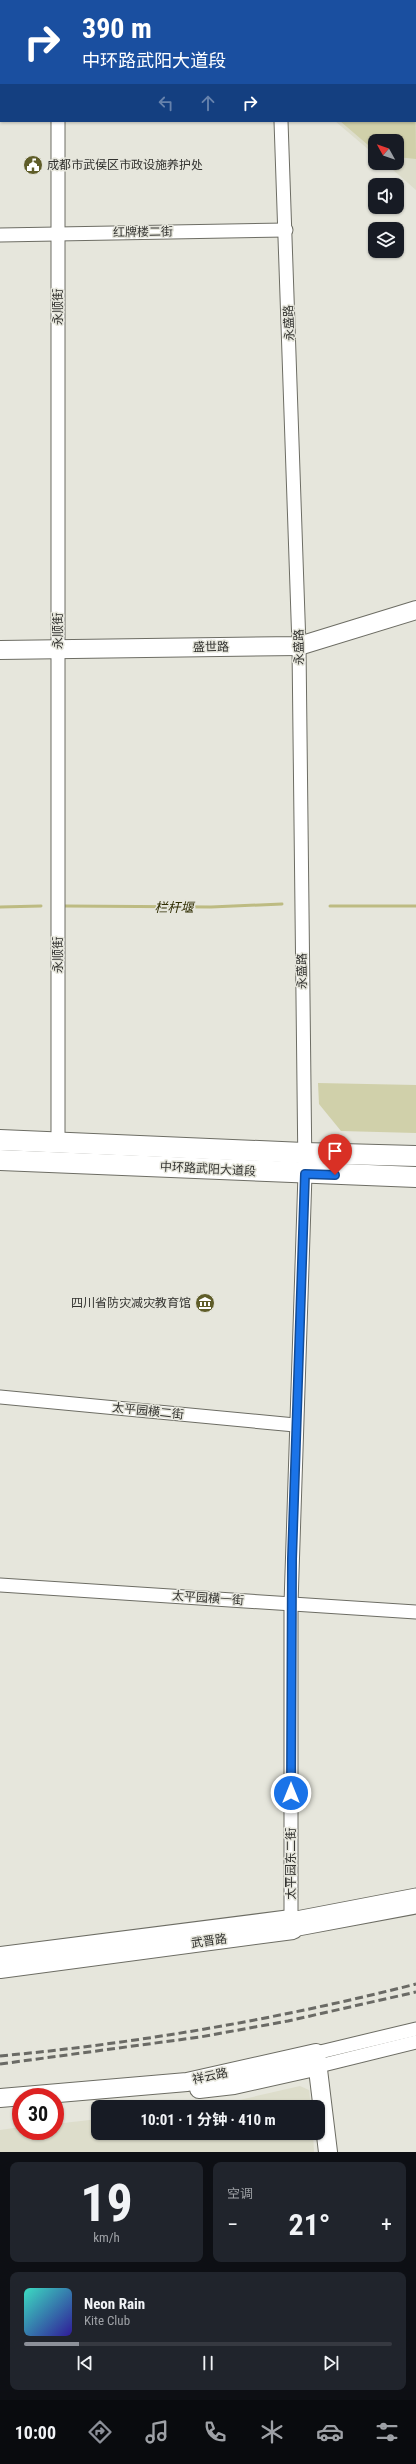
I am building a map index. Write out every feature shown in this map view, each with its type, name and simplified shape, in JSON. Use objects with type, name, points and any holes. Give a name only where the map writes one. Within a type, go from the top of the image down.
[{"type":"main road","name":"中环路武阳大道段","points":[[0,1140],[58,1141],[304,1153],[416,1156]]},
{"type":"main road","name":"中环路武阳大道段","points":[[0,1160],[305,1174],[416,1177]]},
{"type":"street","name":"永顺街","points":[[58,122],[58,1141]]},
{"type":"street","name":"永盛路","points":[[281,122],[286,230],[299,646],[305,1174]]},
{"type":"street","name":"红牌楼二街","points":[[0,235],[286,230]]},
{"type":"street","name":"盛世路","points":[[0,650],[299,646],[416,610]]},
{"type":"street","name":"太平园东二街","points":[[292,1924],[291,1604],[295,1425],[305,1174]]},
{"type":"street","name":"太平园横二街","points":[[0,1397],[295,1425]]},
{"type":"street","name":"太平园横一街","points":[[0,1585],[416,1612]]},
{"type":"street","name":"武晋路","points":[[0,1956],[292,1924],[416,1895]]},
{"type":"street","name":"武晋路","points":[[0,1969],[292,1924],[416,1907]]},
{"type":"street","name":"祥云路","points":[[64,2104],[234,2085],[416,2029]]},
{"type":"street","name":"祥云路","points":[[0,2098],[187,2082],[416,2042]]},
{"type":"street","points":[[317,2059],[328,2152]]},
{"type":"street","points":[[0,2110],[12,2109]]},
{"type":"shaded area","points":[[336,122],[416,122],[416,190],[393,170],[404,170],[404,134],[368,134],[368,149]]},
{"type":"shaded area","points":[[300,2086],[309,2090],[310,2100],[239,2100]]},
{"type":"shaded area","points":[[91,2120],[91,2140],[313,2140],[314,2152],[0,2152],[0,2130],[12,2128],[12,2140],[64,2140],[64,2123]]},
{"type":"green space","points":[[341,122],[416,122],[416,159],[404,158],[404,134],[368,134],[368,145]]},
{"type":"green space","points":[[318,1083],[416,1085],[416,1133],[341,1131],[319,1104]]},
{"type":"waterway","name":"栏杆堰","points":[[65,906],[211,907],[282,904]]},
{"type":"waterway","name":"栏杆堰","points":[[0,907],[41,906]]},
{"type":"waterway","name":"栏杆堰","points":[[330,906],[416,906]]},
{"type":"railway","points":[[0,2056],[52,2051],[157,2037],[261,2019],[365,1997],[416,1984]]},
{"type":"railway","points":[[0,2064],[200,2037],[288,2021],[416,1992]]},
{"type":"place","name":"成都市武侯区市政设施养护处","points":[[33,165]]},
{"type":"place","name":"四川省防灾减灾教育馆","points":[[205,1303]]},
{"type":"route","points":[[291,1793],[291,1604],[295,1425],[305,1174],[335,1175]]}]
